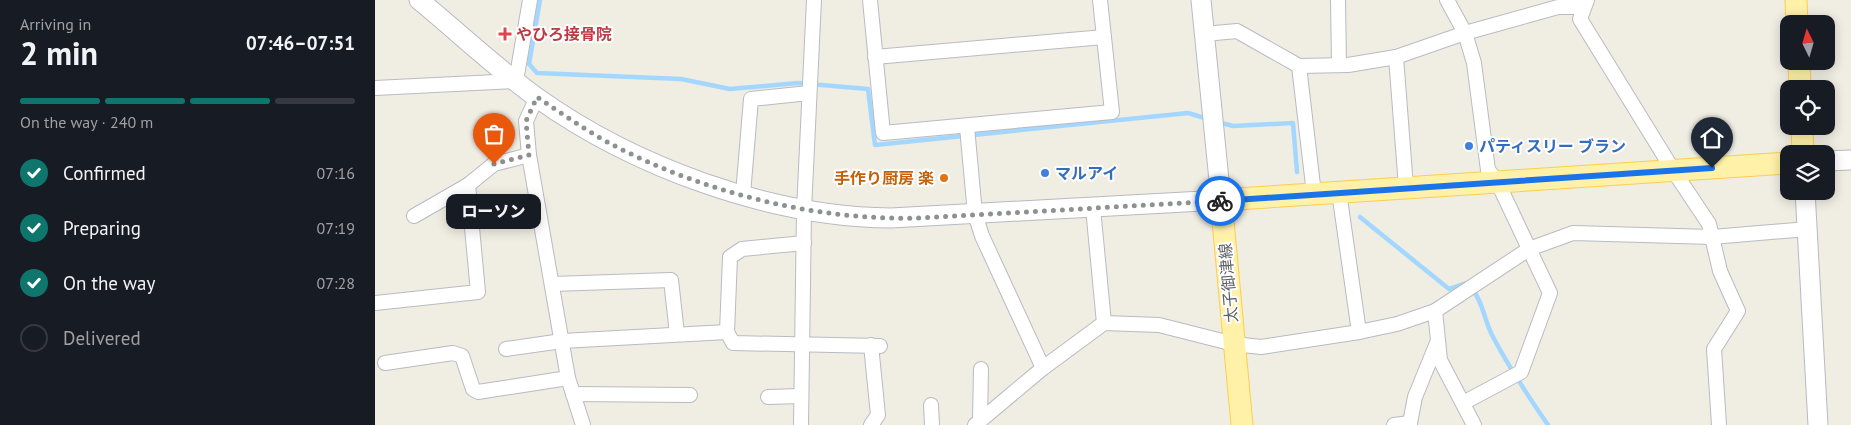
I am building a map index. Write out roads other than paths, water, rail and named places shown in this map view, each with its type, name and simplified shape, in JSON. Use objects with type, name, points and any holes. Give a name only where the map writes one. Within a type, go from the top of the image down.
[{"type":"main road","points":[[1796,0],[1797,15]]},
{"type":"main road","points":[[1221,200],[1780,164]]},
{"type":"main road","name":"太子御津線","points":[[1221,200],[1242,425]]},
{"type":"street","points":[[419,0],[516,82],[583,128],[643,160],[743,194],[804,210],[877,218],[1221,200],[1201,0]]},
{"type":"street","points":[[516,82],[530,0]]},
{"type":"street","points":[[801,425],[804,210],[814,0]]},
{"type":"street","points":[[870,0],[883,133],[967,127],[1112,112],[1100,0]]},
{"type":"street","points":[[1338,0],[1339,65]]},
{"type":"street","points":[[1447,0],[1465,33],[1474,63],[1488,170],[1497,181],[1550,293],[1515,376],[1463,403]]},
{"type":"street","points":[[1204,34],[1237,31],[1299,66],[1339,65],[1396,57],[1465,33],[1558,7],[1585,3],[1580,19],[1673,170],[1709,224],[1720,271],[1738,311],[1714,349],[1719,425]]},
{"type":"street","points":[[875,57],[1104,37]]},
{"type":"street","points":[[1396,57],[1406,187]]},
{"type":"street","points":[[1299,66],[1314,194]]},
{"type":"street","points":[[375,88],[516,82]]},
{"type":"street","points":[[743,194],[751,99],[809,93]]},
{"type":"street","points":[[537,97],[526,121],[529,155],[568,378],[583,425]]},
{"type":"street","points":[[967,127],[975,214],[982,236],[1043,368]]},
{"type":"street","points":[[414,216],[468,185],[494,164],[529,155]]},
{"type":"street","points":[[1835,161],[1851,160]]},
{"type":"street","points":[[375,303],[478,292],[468,185]]},
{"type":"street","points":[[1339,192],[1359,332]]},
{"type":"street","points":[[1806,200],[1817,425]]},
{"type":"street","points":[[1093,208],[1104,323]]},
{"type":"street","points":[[978,423],[1043,368],[1104,323],[1159,325],[1234,344],[1261,346],[1359,332],[1397,324],[1435,311],[1529,249],[1573,233],[1712,237],[1808,229]]},
{"type":"street","points":[[804,243],[742,249],[730,257],[727,332],[733,343],[876,345],[878,415],[871,425]]},
{"type":"street","points":[[552,284],[671,280],[677,334]]},
{"type":"street","points":[[1435,311],[1441,360],[1474,425]]},
{"type":"street","points":[[506,349],[562,342],[727,332]]},
{"type":"street","points":[[1394,425],[1410,424],[1415,397],[1438,342]]},
{"type":"street","points":[[385,363],[453,353],[462,356],[473,389],[478,392],[568,378]]},
{"type":"street","points":[[978,423],[981,369]]},
{"type":"street","points":[[573,394],[689,395]]},
{"type":"street","points":[[768,396],[801,396]]},
{"type":"street","points":[[931,405],[931,425]]},
{"type":"waterway","points":[[540,0],[529,64],[537,73],[681,79],[730,89],[798,83],[868,89],[875,145],[1188,113],[1208,119]]},
{"type":"waterway","points":[[1218,122],[1233,126],[1293,123],[1297,172]]},
{"type":"waterway","points":[[1360,217],[1449,289],[1467,283]]},
{"type":"waterway","points":[[1472,289],[1479,299],[1489,329],[1498,347],[1548,425]]},
{"type":"place","name":"やひろ接骨院","points":[[505,34]]},
{"type":"place","name":"パティスリー ブラン","points":[[1469,146]]},
{"type":"place","name":"ローソン","points":[[494,164]]},
{"type":"place","name":"マルアイ","points":[[1045,173]]},
{"type":"place","name":"手作り厨房 楽","points":[[944,178]]}]
